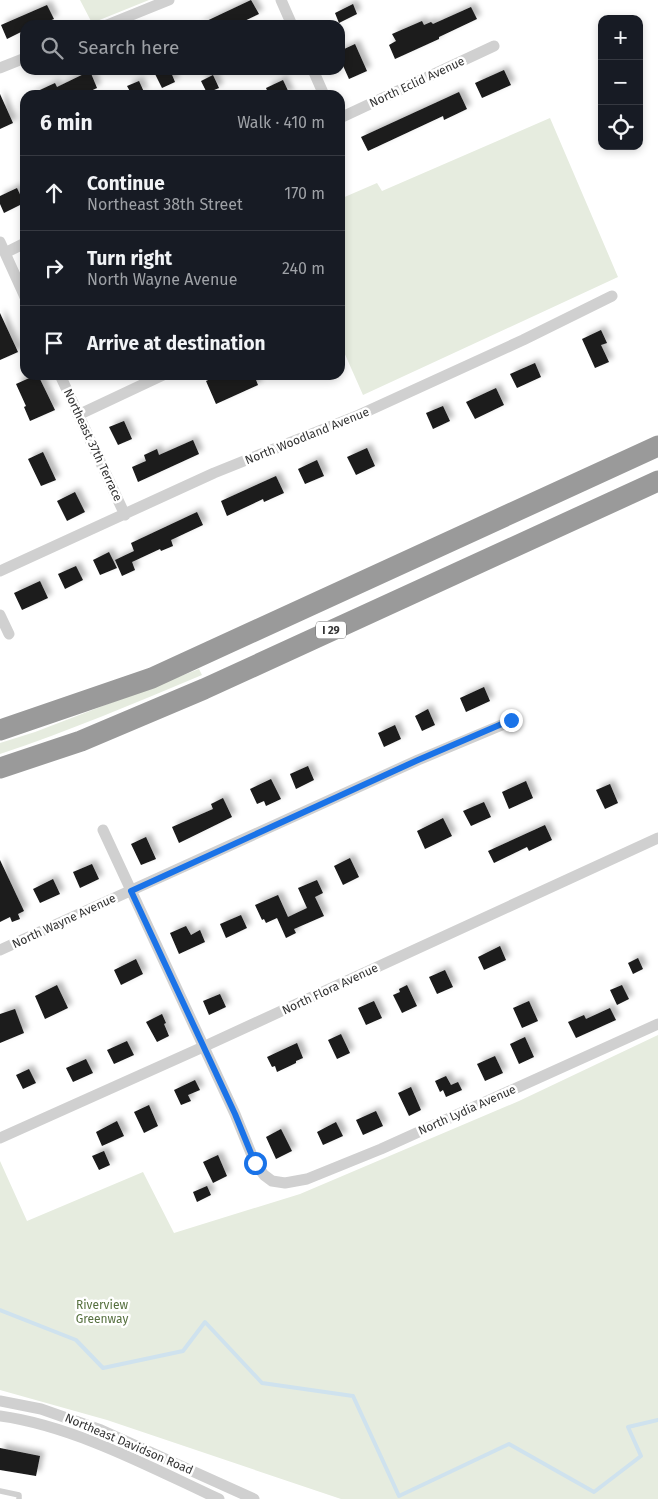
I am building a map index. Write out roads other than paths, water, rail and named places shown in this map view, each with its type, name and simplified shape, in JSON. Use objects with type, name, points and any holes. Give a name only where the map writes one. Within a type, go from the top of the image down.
[{"type":"highway","name":"I 29","points":[[0,730],[152,678],[658,446]]},
{"type":"highway","name":"I 29","points":[[0,768],[81,741],[204,689],[658,481]]},
{"type":"highway","points":[[0,784],[81,741]]},
{"type":"street","points":[[119,20],[169,0]]},
{"type":"street","points":[[281,0],[290,20]]},
{"type":"street","name":"North Eclid Avenue","points":[[345,116],[494,46]]},
{"type":"street","points":[[0,68],[20,60]]},
{"type":"street","points":[[315,75],[322,90]]},
{"type":"street","points":[[20,244],[2,247],[20,286]]},
{"type":"street","name":"North Woodland Avenue","points":[[0,572],[125,516],[214,473],[368,412],[523,340],[612,296]]},
{"type":"street","name":"Northeast 37th Terrace","points":[[62,380],[125,516]]},
{"type":"street","points":[[78,415],[152,380]]},
{"type":"street","points":[[0,614],[9,634]]},
{"type":"street","name":"North Wayne Avenue","points":[[0,950],[418,760],[511,720]]},
{"type":"street","points":[[104,830],[203,1047]]},
{"type":"street","name":"North Flora Avenue","points":[[0,1138],[658,838]]},
{"type":"street","name":"North Lydia Avenue","points":[[203,1047],[235,1114],[255,1163],[264,1175],[272,1181],[285,1183],[307,1179],[381,1149],[658,1024]]},
{"type":"street","name":"Northeast Davidson Road","points":[[0,1401],[41,1410],[101,1430],[254,1499]]},
{"type":"street","name":"Northeast Davidson Road","points":[[0,1416],[36,1423],[94,1443],[219,1499]]},
{"type":"lane","points":[[0,1491],[19,1494],[19,1499]]},
{"type":"waterway","points":[[0,1310],[76,1340],[103,1368],[183,1351],[205,1322],[262,1383],[353,1396],[399,1496],[509,1444],[594,1492],[641,1456],[628,1427],[658,1420]]},
{"type":"park label","name":"Riverview Greenway","points":[[102,1312]]}]
